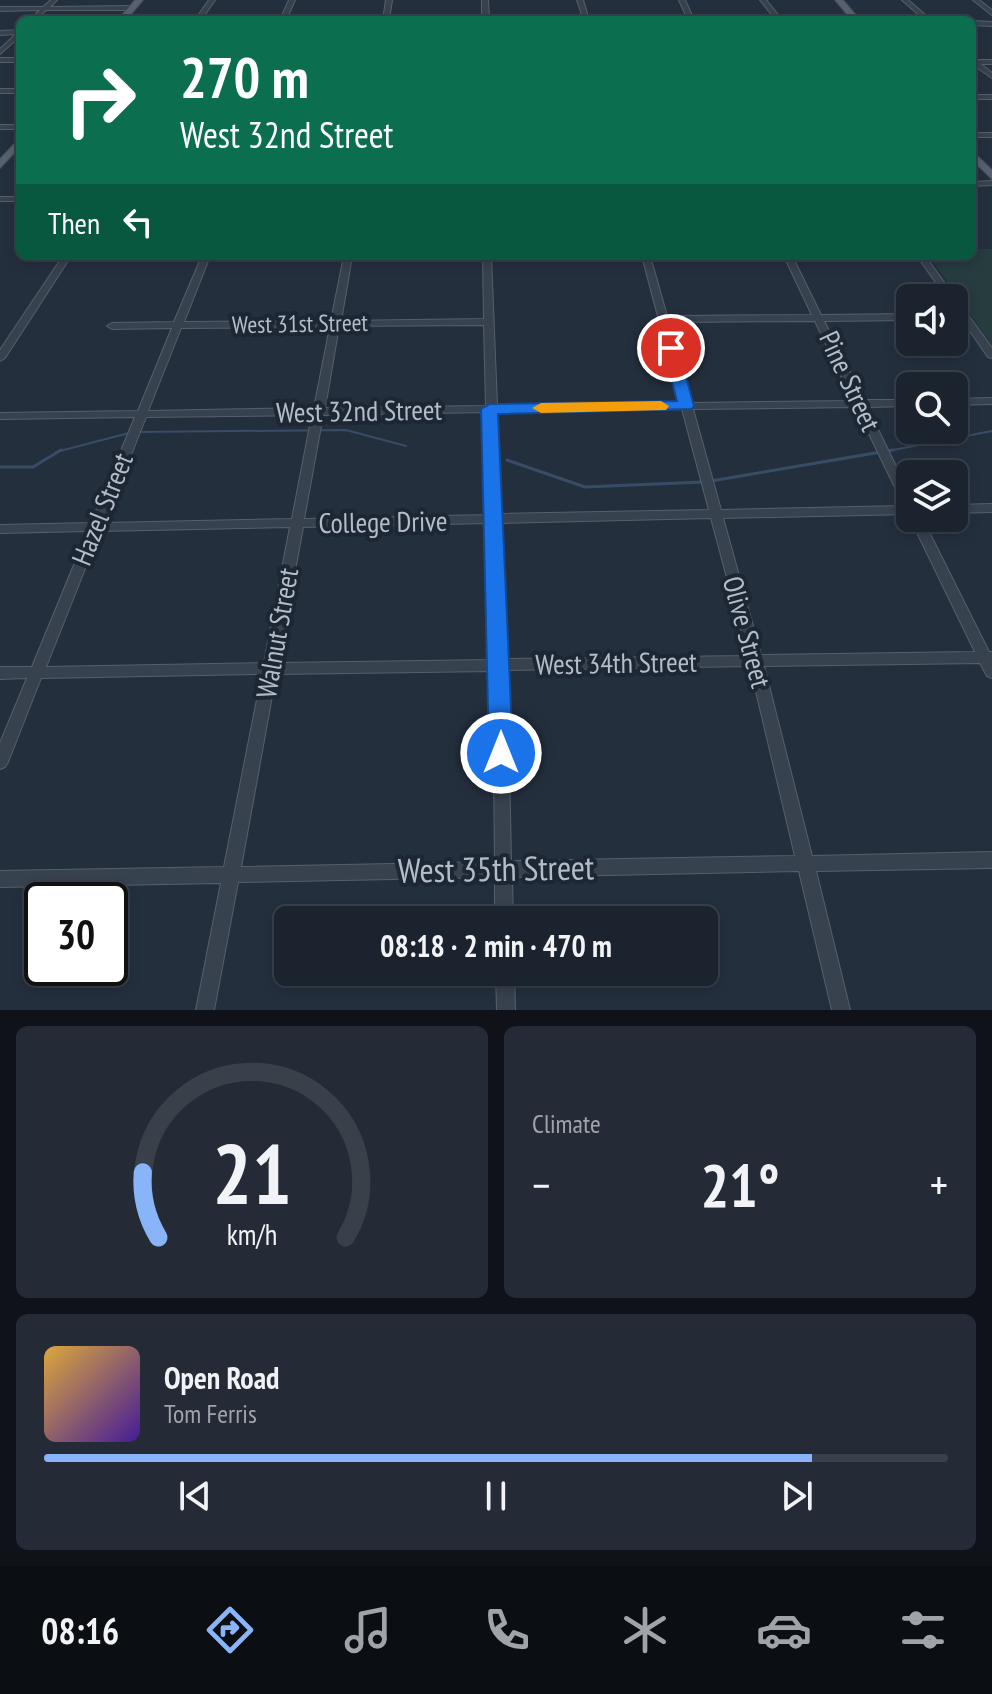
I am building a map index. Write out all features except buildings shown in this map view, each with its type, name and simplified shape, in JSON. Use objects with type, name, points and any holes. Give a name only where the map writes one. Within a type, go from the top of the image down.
[{"type":"main road","points":[[125,16],[139,0]]},
{"type":"main road","points":[[839,0],[853,16]]},
{"type":"main road","points":[[0,165],[16,150]]},
{"type":"main road","points":[[976,159],[992,176]]},
{"type":"street","points":[[37,16],[54,0]]},
{"type":"street","points":[[763,0],[776,16]]},
{"type":"street","points":[[905,0],[923,16]]},
{"type":"street","points":[[976,0],[992,13]]},
{"type":"street","points":[[0,9],[132,8]]},
{"type":"street","points":[[0,52],[16,37]]},
{"type":"street","points":[[976,63],[992,76]]},
{"type":"street","points":[[0,358],[64,260]]},
{"type":"street","name":"Hazel Street","points":[[0,762],[93,527],[204,260]]},
{"type":"street","name":"Walnut Street","points":[[205,1010],[347,260]]},
{"type":"street","points":[[487,260],[500,665],[503,906]]},
{"type":"street","name":"Olive Street","points":[[647,260],[756,661],[841,1010]]},
{"type":"street","name":"Pine Street","points":[[790,260],[821,318],[896,478]]},
{"type":"street","points":[[924,260],[941,284]]},
{"type":"street","points":[[663,319],[896,317]]},
{"type":"street","name":"West 31st Street","points":[[112,326],[488,322]]},
{"type":"street","points":[[968,327],[992,355]]},
{"type":"street","points":[[968,402],[992,401]]},
{"type":"street","name":"West 32nd Street","points":[[0,416],[896,403]]},
{"type":"street","points":[[968,509],[992,508]]},
{"type":"street","name":"College Drive","points":[[0,529],[716,516],[896,509]]},
{"type":"street","points":[[923,532],[988,657],[992,672]]},
{"type":"street","name":"West 34th Street","points":[[0,673],[988,657]]},
{"type":"street","name":"West 35th Street","points":[[0,879],[992,860]]},
{"type":"street","points":[[505,986],[506,1010]]},
{"type":"green space","points":[[976,249],[992,249],[992,345],[968,311],[968,284],[949,284],[932,260],[976,260]]},
{"type":"waterway","points":[[137,432],[346,430],[406,446]]},
{"type":"waterway","points":[[893,450],[888,451],[992,431]]},
{"type":"waterway","points":[[59,451],[129,433]]},
{"type":"waterway","points":[[0,467],[33,467],[59,451]]},
{"type":"waterway","points":[[711,481],[881,452]]},
{"type":"waterway","points":[[507,460],[585,487],[703,482]]},
{"type":"slow traffic","points":[[541,408],[661,406]]},
{"type":"route","points":[[501,753],[490,409],[686,406],[671,348]]}]
